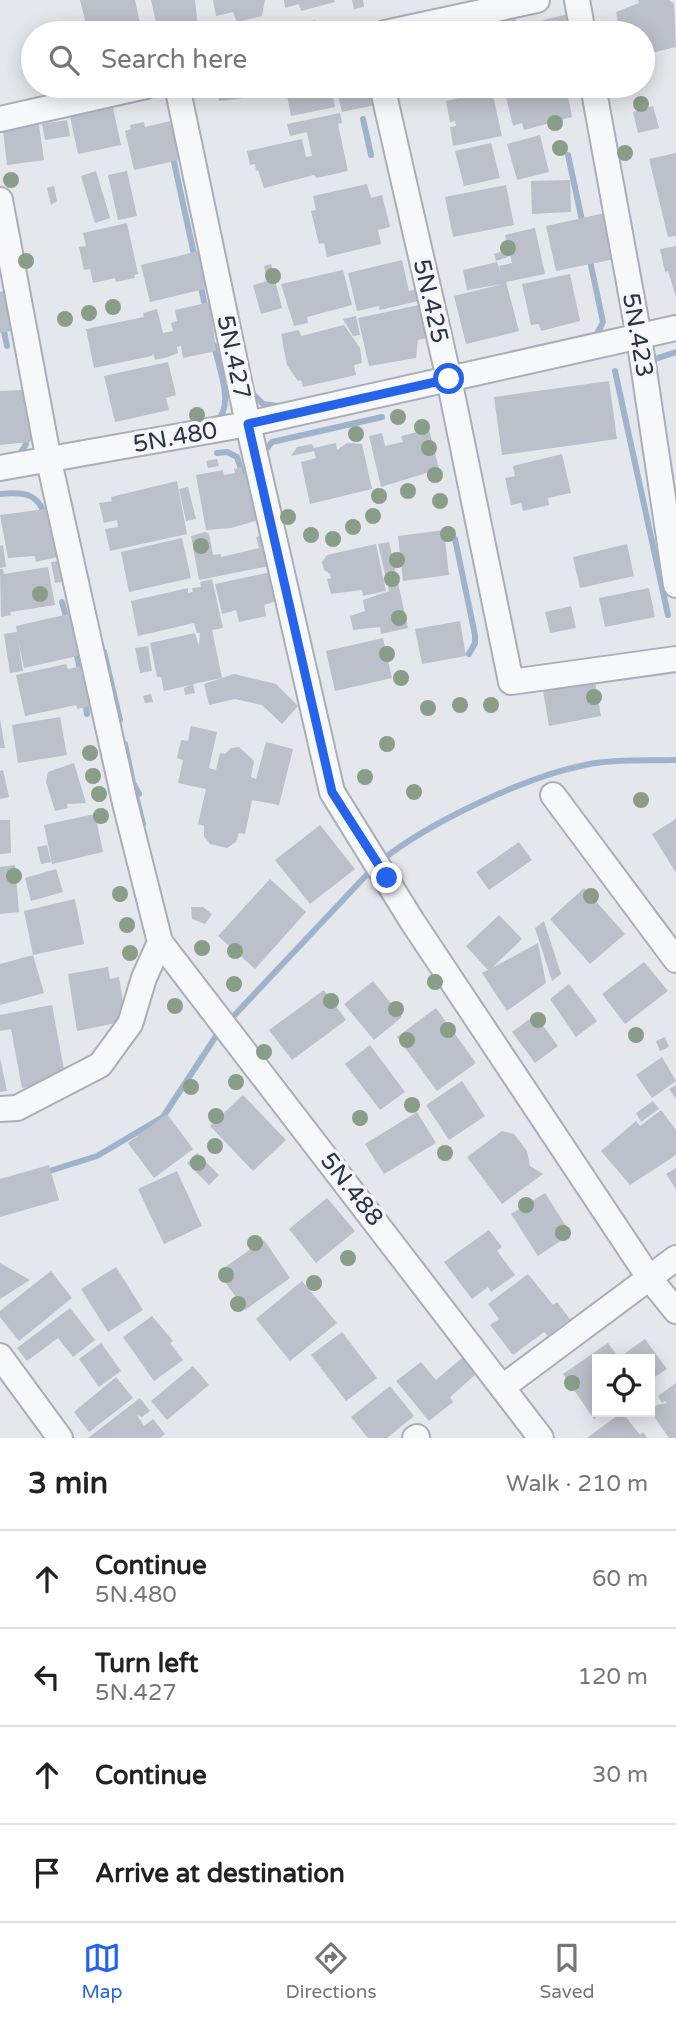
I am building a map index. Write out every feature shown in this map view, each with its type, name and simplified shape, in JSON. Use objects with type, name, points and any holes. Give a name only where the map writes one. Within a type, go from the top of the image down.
[{"type":"street","points":[[440,21],[537,0]]},
{"type":"street","points":[[577,0],[581,21]]},
{"type":"street","points":[[0,119],[93,98]]},
{"type":"street","name":"5N.427","points":[[180,98],[248,424],[332,792],[412,921],[650,1279]]},
{"type":"street","name":"5N.425","points":[[385,98],[449,379],[510,682],[676,659]]},
{"type":"street","name":"5N.423","points":[[595,98],[639,337],[676,584]]},
{"type":"street","points":[[0,200],[49,461],[125,803],[160,942],[144,978],[130,1024],[100,1065],[17,1108],[0,1109]]},
{"type":"street","name":"5N.480","points":[[0,468],[248,424],[676,328]]},
{"type":"street","points":[[553,795],[676,960]]},
{"type":"street","name":"5N.488","points":[[160,942],[504,1386],[541,1438]]},
{"type":"street","points":[[504,1386],[676,1258]]},
{"type":"street","points":[[650,1279],[676,1311]]},
{"type":"street","points":[[0,1356],[60,1438]]},
{"type":"building","points":[[80,0],[135,0],[139,21],[85,21]]},
{"type":"building","points":[[151,0],[195,0],[197,21],[155,21]]},
{"type":"building","points":[[213,0],[265,0],[262,16],[237,21],[233,12],[216,16]]},
{"type":"building","points":[[284,0],[335,2],[301,11],[299,4],[285,8]]},
{"type":"building","points":[[352,0],[363,0],[364,7],[354,9]]},
{"type":"building","points":[[638,0],[669,0],[674,4],[676,47],[655,52],[655,21],[618,21],[616,12],[639,3]]},
{"type":"building","points":[[569,14],[571,21],[539,21]]},
{"type":"building","points":[[219,98],[244,98],[219,101]]},
{"type":"building","points":[[287,98],[333,98],[335,107],[291,116]]},
{"type":"building","points":[[339,98],[379,98],[380,104],[342,112]]},
{"type":"building","points":[[460,98],[494,98],[502,136],[453,146],[450,127],[456,126],[455,121],[450,122],[446,101]]},
{"type":"building","points":[[506,98],[568,98],[572,117],[524,130],[522,123],[513,126]]},
{"type":"building","points":[[653,106],[659,128],[638,133],[633,112]]},
{"type":"building","points":[[113,108],[121,145],[78,154],[70,117]]},
{"type":"building","points":[[340,113],[342,123],[338,124],[348,171],[317,178],[314,175],[264,188],[255,164],[250,165],[247,151],[302,139],[306,157],[312,156],[307,132],[290,136],[287,124]]},
{"type":"building","points":[[67,120],[70,136],[45,140],[42,124]]},
{"type":"building","points":[[175,120],[184,159],[134,170],[125,131],[131,129],[130,125],[144,122],[145,127]]},
{"type":"building","points":[[39,125],[44,160],[7,165],[3,130]]},
{"type":"building","points":[[540,135],[549,172],[517,180],[507,144]]},
{"type":"building","points":[[491,143],[500,178],[464,186],[455,151]]},
{"type":"building","points":[[676,153],[676,236],[668,237],[649,159]]},
{"type":"building","points":[[96,171],[110,218],[95,223],[81,176]]},
{"type":"building","points":[[127,171],[137,216],[118,220],[108,175]]},
{"type":"building","points":[[570,180],[571,212],[532,214],[531,181]]},
{"type":"building","points":[[367,184],[371,198],[382,195],[390,227],[378,230],[381,244],[327,257],[324,243],[319,244],[311,211],[316,210],[313,196]]},
{"type":"building","points":[[506,185],[514,225],[453,237],[445,197]]},
{"type":"building","points":[[54,186],[57,201],[51,205],[47,188]]},
{"type":"building","points":[[605,213],[615,259],[556,271],[546,226]]},
{"type":"building","points":[[127,223],[138,274],[134,275],[135,278],[116,282],[115,278],[93,283],[90,269],[84,270],[79,247],[86,246],[83,233]]},
{"type":"building","points":[[535,228],[545,274],[506,282],[519,331],[466,344],[454,296],[503,284],[467,290],[463,270],[497,262],[502,276],[499,266],[512,263],[505,235]]},
{"type":"building","points":[[676,246],[676,297],[668,271],[665,272],[660,249]]},
{"type":"building","points":[[203,250],[213,287],[150,302],[141,265]]},
{"type":"building","points":[[506,250],[508,257],[496,261],[494,254]]},
{"type":"building","points":[[402,260],[409,291],[424,287],[427,299],[380,310],[379,306],[357,311],[348,273]]},
{"type":"building","points":[[271,264],[282,308],[261,314],[253,285],[267,281],[264,266]]},
{"type":"building","points":[[343,270],[352,305],[307,317],[308,323],[294,326],[281,284]]},
{"type":"building","points":[[570,274],[580,321],[541,331],[539,324],[531,325],[522,284]]},
{"type":"building","points":[[7,290],[15,330],[0,333],[0,292]]},
{"type":"building","points":[[210,302],[216,351],[183,358],[181,346],[177,347],[178,353],[168,357],[155,360],[153,353],[152,356],[94,368],[86,329],[144,317],[143,313],[157,309],[163,333],[173,331],[171,323],[177,321],[175,310]]},
{"type":"building","points":[[419,305],[427,338],[418,340],[416,358],[369,366],[358,318]]},
{"type":"building","points":[[356,316],[360,335],[353,336],[343,319]]},
{"type":"building","points":[[344,325],[360,348],[362,363],[354,365],[356,375],[303,387],[301,380],[298,381],[287,365],[281,334],[299,330],[301,336]]},
{"type":"building","points":[[168,362],[176,395],[166,398],[169,410],[115,422],[104,376]]},
{"type":"building","points":[[609,381],[617,439],[502,455],[494,397]]},
{"type":"building","points":[[25,390],[38,431],[30,442],[0,445],[0,391]]},
{"type":"building","points":[[429,429],[439,469],[381,487],[369,436],[382,433],[385,446],[403,442],[401,436]]},
{"type":"building","points":[[336,443],[337,450],[347,443],[362,444],[372,489],[310,504],[301,462],[316,458],[314,451],[291,456],[297,447],[312,444],[314,448]]},
{"type":"building","points":[[562,454],[571,493],[548,498],[549,505],[523,511],[521,503],[511,505],[505,478],[515,476],[513,466]]},
{"type":"building","points":[[217,459],[219,466],[208,468],[206,461]]},
{"type":"building","points":[[242,467],[243,474],[252,472],[262,519],[231,528],[206,530],[196,475],[223,470],[224,475],[235,473],[234,469]]},
{"type":"building","points":[[177,481],[187,534],[110,551],[105,529],[118,527],[117,520],[104,523],[99,503],[112,501],[111,497]]},
{"type":"building","points":[[188,487],[196,519],[186,521],[179,489]]},
{"type":"building","points":[[53,508],[66,555],[36,562],[35,556],[8,558],[0,515]]},
{"type":"building","points":[[444,530],[449,575],[403,581],[398,536]]},
{"type":"building","points":[[205,532],[209,534],[213,555],[221,554],[221,557],[259,548],[256,537],[271,533],[279,564],[199,580],[191,536]]},
{"type":"building","points":[[182,538],[191,578],[129,592],[121,552]]},
{"type":"building","points":[[389,542],[408,628],[381,634],[380,627],[353,630],[350,616],[365,611],[363,600],[389,591],[378,544]]},
{"type":"building","points":[[376,544],[386,591],[363,596],[362,590],[331,594],[327,579],[331,578],[330,574],[324,570],[322,562],[327,555]]},
{"type":"building","points":[[627,544],[634,576],[580,588],[573,557]]},
{"type":"building","points":[[3,545],[6,567],[0,568],[0,546]]},
{"type":"building","points":[[71,560],[75,579],[55,583],[51,562]]},
{"type":"building","points":[[48,567],[55,605],[10,612],[11,615],[1,617],[0,569],[3,569],[4,574]]},
{"type":"building","points":[[272,572],[277,601],[264,605],[266,616],[239,622],[236,610],[222,614],[215,584]]},
{"type":"building","points":[[212,579],[223,628],[212,630],[222,678],[193,684],[195,693],[185,695],[184,688],[190,685],[164,691],[161,677],[157,677],[150,643],[195,633],[199,646],[200,633],[197,633],[194,623],[138,636],[131,601],[188,588],[188,593],[193,592],[192,588],[201,587],[200,582]]},
{"type":"building","points":[[649,588],[655,617],[605,627],[599,598]]},
{"type":"building","points":[[571,606],[576,628],[550,633],[545,612]]},
{"type":"building","points":[[73,613],[82,655],[24,668],[18,640],[23,671],[10,673],[4,634],[17,632],[16,626]]},
{"type":"building","points":[[460,621],[466,656],[422,664],[415,629]]},
{"type":"building","points":[[383,638],[392,678],[335,691],[326,651]]},
{"type":"building","points":[[148,646],[152,671],[140,673],[135,648]]},
{"type":"building","points":[[66,664],[68,669],[87,665],[96,705],[77,709],[76,705],[25,716],[16,675]]},
{"type":"building","points":[[234,674],[276,684],[298,706],[282,724],[262,705],[235,699],[209,705],[204,684]]},
{"type":"building","points":[[594,676],[601,716],[549,726],[542,685]]},
{"type":"building","points":[[151,694],[153,702],[145,703],[143,696]]},
{"type":"building","points":[[60,717],[67,755],[18,763],[12,725]]},
{"type":"building","points":[[0,719],[5,748],[0,748]]},
{"type":"building","points":[[191,726],[217,732],[209,768],[216,770],[220,753],[225,754],[231,748],[239,747],[254,761],[251,777],[256,779],[266,742],[293,749],[279,805],[252,800],[245,834],[239,833],[236,842],[227,848],[210,844],[204,836],[204,826],[198,824],[206,789],[178,783],[183,760],[177,758],[181,740],[188,741]]},
{"type":"building","points":[[74,763],[86,803],[67,804],[68,808],[55,811],[46,782],[48,772]]},
{"type":"building","points":[[3,770],[9,797],[0,799],[0,771]]},
{"type":"building","points":[[95,814],[103,852],[52,864],[44,825]]},
{"type":"building","points":[[676,819],[676,873],[652,834]]},
{"type":"building","points":[[0,820],[10,820],[11,853],[0,854]]},
{"type":"building","points":[[320,825],[355,869],[310,904],[275,860]]},
{"type":"building","points":[[519,842],[532,860],[489,890],[476,872]]},
{"type":"building","points":[[47,845],[51,862],[41,864],[37,847]]},
{"type":"building","points":[[15,865],[19,912],[0,914],[0,867]]},
{"type":"building","points":[[56,869],[63,892],[31,901],[25,878]]},
{"type":"building","points":[[270,879],[306,912],[255,969],[218,936]]},
{"type":"building","points":[[584,888],[625,934],[590,964],[550,919]]},
{"type":"building","points":[[75,899],[84,944],[33,955],[24,911]]},
{"type":"building","points":[[191,907],[203,907],[212,914],[205,924],[192,919]]},
{"type":"building","points":[[499,915],[522,939],[492,968],[538,943],[546,983],[507,1011],[482,973],[488,970],[466,946]]},
{"type":"building","points":[[544,921],[561,974],[552,981],[535,928]]},
{"type":"building","points":[[33,955],[44,993],[0,1005],[0,964]]},
{"type":"building","points":[[644,962],[668,991],[625,1024],[602,994]]},
{"type":"building","points":[[108,967],[110,979],[119,977],[126,1021],[77,1031],[68,974]]},
{"type":"building","points":[[373,981],[402,1017],[374,1040],[344,1004]]},
{"type":"building","points":[[569,984],[597,1021],[576,1037],[550,999]]},
{"type":"building","points":[[324,990],[346,1020],[292,1060],[269,1030]]},
{"type":"building","points":[[52,1005],[66,1080],[22,1088],[11,1029],[0,1031],[0,1015]]},
{"type":"building","points":[[436,1008],[476,1063],[437,1091],[397,1037]]},
{"type":"building","points":[[535,1015],[558,1046],[535,1063],[512,1032]]},
{"type":"building","points":[[665,1037],[669,1047],[660,1051],[656,1041]]},
{"type":"building","points":[[370,1045],[405,1092],[380,1110],[345,1064]]},
{"type":"building","points":[[662,1057],[676,1081],[652,1098],[636,1075]]},
{"type":"building","points":[[0,1058],[7,1091],[0,1092]]},
{"type":"building","points":[[462,1081],[485,1116],[449,1140],[426,1105]]},
{"type":"building","points":[[676,1085],[676,1099],[669,1089]]},
{"type":"building","points":[[243,1095],[286,1140],[253,1171],[210,1126]]},
{"type":"building","points":[[653,1101],[659,1109],[641,1122],[636,1113]]},
{"type":"building","points":[[661,1110],[676,1130],[676,1155],[630,1185],[601,1151],[636,1121],[640,1126]]},
{"type":"building","points":[[417,1112],[436,1143],[384,1174],[365,1144]]},
{"type":"building","points":[[167,1114],[193,1149],[154,1178],[128,1143]]},
{"type":"building","points":[[502,1131],[514,1134],[527,1151],[530,1166],[543,1174],[502,1204],[467,1157]]},
{"type":"building","points":[[197,1153],[219,1175],[209,1185],[187,1163]]},
{"type":"building","points":[[49,1165],[59,1200],[0,1217],[0,1179]]},
{"type":"building","points":[[676,1168],[676,1189],[666,1174]]},
{"type":"building","points":[[177,1171],[202,1226],[164,1244],[138,1189]]},
{"type":"building","points":[[545,1193],[571,1234],[538,1256],[511,1214]]},
{"type":"building","points":[[327,1198],[355,1231],[316,1263],[289,1229]]},
{"type":"building","points":[[489,1230],[502,1247],[497,1251],[515,1275],[491,1292],[488,1287],[472,1299],[444,1262]]},
{"type":"building","points":[[264,1240],[290,1278],[245,1310],[218,1272]]},
{"type":"building","points":[[0,1263],[30,1280],[0,1299]]},
{"type":"building","points":[[116,1267],[143,1310],[108,1332],[81,1289]]},
{"type":"building","points":[[51,1271],[72,1298],[19,1341],[0,1317],[0,1311]]},
{"type":"building","points":[[528,1274],[553,1305],[557,1302],[570,1319],[548,1336],[544,1332],[513,1355],[490,1325],[499,1319],[488,1304]]},
{"type":"building","points":[[302,1281],[337,1323],[290,1361],[256,1319]]},
{"type":"building","points":[[70,1308],[95,1340],[73,1357],[58,1338],[27,1361],[17,1348]]},
{"type":"building","points":[[152,1316],[173,1341],[170,1343],[183,1360],[154,1381],[123,1337]]},
{"type":"building","points":[[342,1332],[377,1378],[346,1401],[311,1355]]},
{"type":"building","points":[[645,1339],[667,1369],[655,1377],[655,1354],[624,1354]]},
{"type":"building","points":[[101,1343],[121,1371],[99,1387],[79,1359]]},
{"type":"building","points":[[608,1343],[616,1354],[592,1354]]},
{"type":"building","points":[[469,1352],[483,1368],[450,1397],[453,1402],[429,1421],[396,1381],[421,1362],[436,1380]]},
{"type":"building","points":[[592,1354],[592,1416],[563,1374]]},
{"type":"building","points":[[193,1366],[209,1385],[167,1420],[151,1401]]},
{"type":"building","points":[[116,1377],[133,1398],[89,1432],[74,1412]]},
{"type":"building","points":[[676,1383],[676,1438],[669,1438],[654,1417],[655,1407],[667,1403],[662,1403],[658,1396]]},
{"type":"building","points":[[390,1386],[414,1416],[387,1438],[368,1438],[351,1417]]},
{"type":"building","points":[[140,1398],[150,1411],[142,1417],[137,1415],[144,1426],[153,1419],[165,1434],[160,1438],[88,1438]]},
{"type":"building","points":[[615,1417],[626,1417],[640,1435],[643,1432],[647,1438],[587,1438]]},
{"type":"waterway","points":[[363,119],[371,155]]},
{"type":"waterway","points":[[568,155],[583,225]]},
{"type":"waterway","points":[[174,162],[195,259]]},
{"type":"waterway","points":[[589,256],[603,322],[596,336]]},
{"type":"waterway","points":[[200,283],[206,310]]},
{"type":"waterway","points":[[0,312],[7,346]]},
{"type":"waterway","points":[[214,345],[225,395],[225,405],[217,420]]},
{"type":"waterway","points":[[649,361],[676,352]]},
{"type":"waterway","points":[[615,371],[668,615]]},
{"type":"waterway","points":[[252,393],[263,404],[278,406]]},
{"type":"waterway","points":[[263,453],[272,442],[382,417]]},
{"type":"waterway","points":[[18,457],[26,444],[25,435]]},
{"type":"waterway","points":[[217,453],[227,452],[237,457],[243,475]]},
{"type":"waterway","points":[[0,494],[28,495],[38,502],[45,516]]},
{"type":"waterway","points":[[455,539],[475,635],[475,643],[469,654]]},
{"type":"waterway","points":[[62,602],[67,620]]},
{"type":"waterway","points":[[76,651],[81,675]]},
{"type":"waterway","points":[[104,652],[120,720]]},
{"type":"waterway","points":[[85,699],[87,714]]},
{"type":"waterway","points":[[125,744],[133,783],[139,794],[136,796],[143,824]]},
{"type":"waterway","points":[[382,860],[452,816],[507,790],[561,771],[596,763],[676,760]]},
{"type":"waterway","points":[[228,1022],[374,867]]},
{"type":"waterway","points":[[43,1173],[97,1156],[163,1117],[220,1030]]},
{"type":"route","points":[[387,878],[332,792],[248,424],[449,379]]}]
